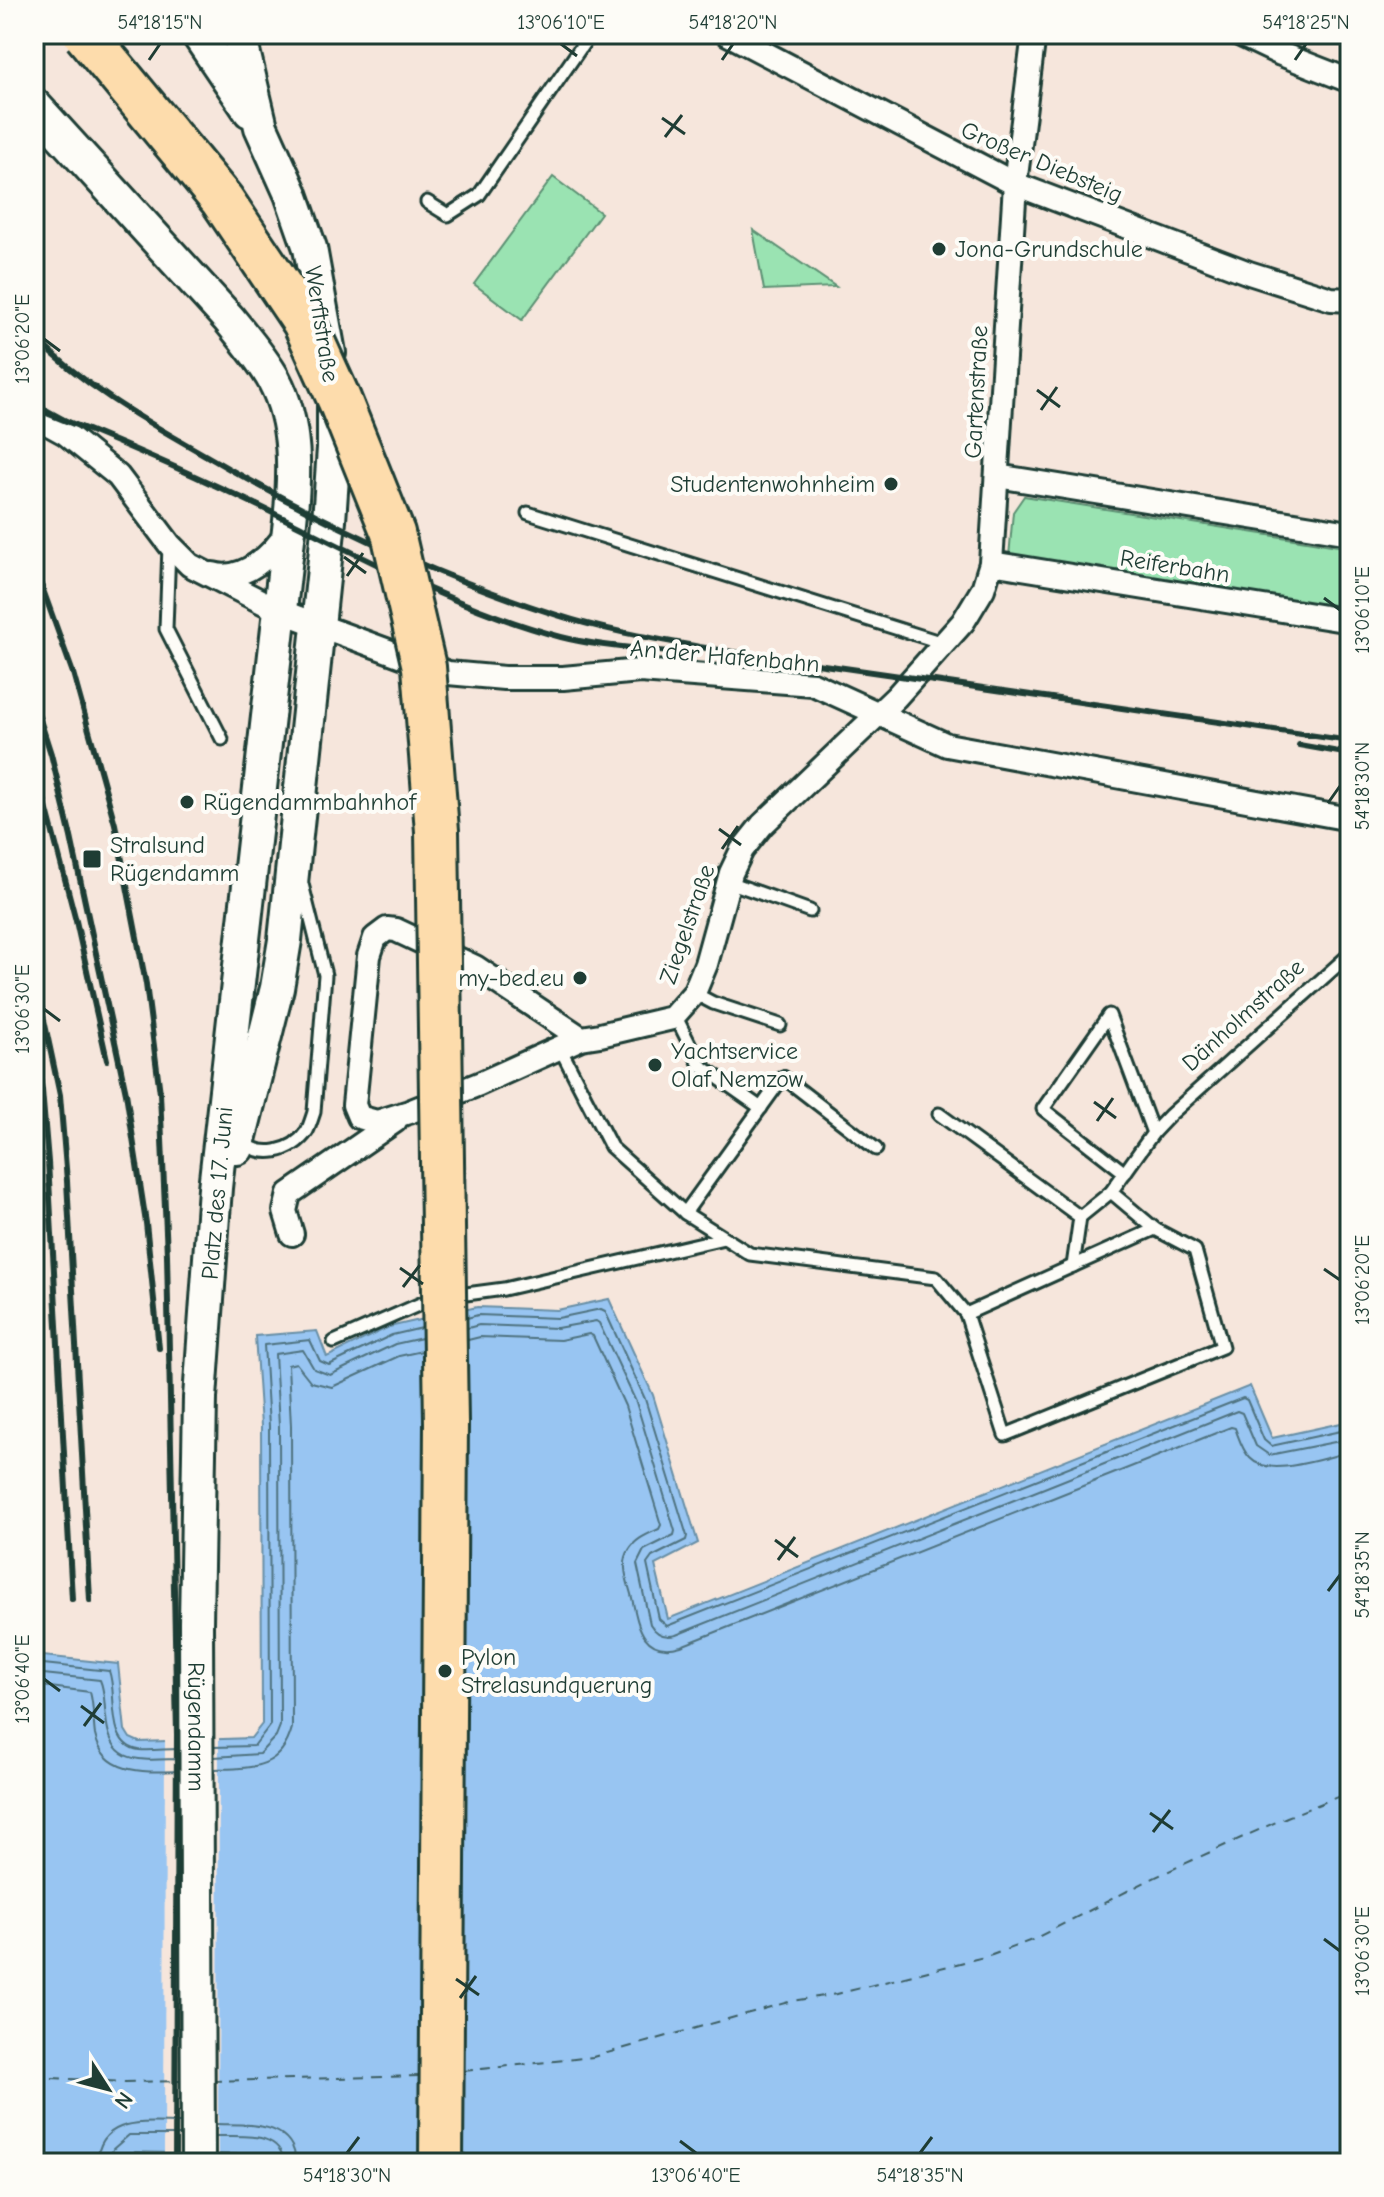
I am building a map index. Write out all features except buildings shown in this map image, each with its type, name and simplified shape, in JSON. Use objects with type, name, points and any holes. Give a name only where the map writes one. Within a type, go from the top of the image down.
[{"type":"highway","points":[[85,34],[222,200],[304,322],[393,533],[424,667],[437,831],[446,1423],[441,2163]]},
{"type":"main road","points":[[198,34],[261,127]]},
{"type":"main road","name":"Werftstraße","points":[[239,34],[261,127],[291,194],[310,248],[329,345],[334,396],[334,448],[319,626]]},
{"type":"main road","points":[[34,105],[229,319],[275,381],[287,413],[293,446],[292,502],[280,611]]},
{"type":"main road","name":"Platz des 17. Juni","points":[[208,1293],[215,1188],[280,611]]},
{"type":"main road","name":"Platz des 17. Juni","points":[[208,1293],[239,1136],[277,988],[319,626]]},
{"type":"main road","name":"Rügendamm","points":[[198,2161],[200,1398],[208,1293]]},
{"type":"street","name":"Großer Diebsteig","points":[[728,34],[1015,184],[1249,273],[1331,299],[1350,300]]},
{"type":"street","name":"Gartenstraße","points":[[878,713],[963,622],[983,589],[991,563],[1015,184],[1034,34]]},
{"type":"street","points":[[1239,34],[1350,81]]},
{"type":"street","points":[[34,416],[65,433],[118,476],[170,545],[190,565],[218,576],[236,575],[269,554],[289,529]]},
{"type":"street","points":[[997,476],[1350,533]]},
{"type":"street","name":"Reiferbahn","points":[[991,563],[1350,621]]},
{"type":"street","name":"An der Hafenbahn","points":[[190,565],[280,611],[448,673],[504,678],[563,678],[640,671],[813,684],[947,745],[1350,819]]},
{"type":"street","name":"Ziegelstraße","points":[[581,1038],[475,967],[396,930],[387,929],[375,938],[369,956],[354,1105],[359,1117],[377,1122],[409,1112],[581,1038],[672,1018],[694,993],[742,850],[762,825],[878,713]]},
{"type":"street","name":"Ziegelstraße","points":[[292,1234],[285,1211],[289,1194],[409,1112]]},
{"type":"lane","points":[[427,202],[448,215],[479,195],[590,34]]},
{"type":"lane","points":[[528,513],[943,643]]},
{"type":"lane","points":[[170,545],[166,629],[222,739]]},
{"type":"lane","points":[[226,1092],[231,1124],[249,1148],[265,1152],[295,1144],[306,1131],[314,1112],[325,975],[301,876],[297,835]]},
{"type":"lane","points":[[729,882],[810,911]]},
{"type":"lane","name":"Dänholmstraße","points":[[1080,1217],[1111,1192],[1153,1133],[1170,1115],[1350,954]]},
{"type":"lane","points":[[694,993],[713,1003],[780,1025]]},
{"type":"lane","points":[[675,1014],[700,1065],[761,1108]]},
{"type":"lane","points":[[1125,1173],[1043,1109],[1109,1015],[1153,1133]]},
{"type":"lane","points":[[560,1048],[611,1147],[685,1213],[750,1254],[936,1278],[966,1314],[1005,1435],[1222,1347],[1195,1250],[1155,1229],[1111,1192]]},
{"type":"lane","points":[[685,1213],[783,1077],[876,1149]]},
{"type":"lane","points":[[939,1114],[1080,1217],[1073,1266]]},
{"type":"lane","points":[[966,1314],[1155,1229]]},
{"type":"lane","points":[[334,1342],[430,1299],[504,1289],[724,1238]]},
{"type":"green space","points":[[553,177],[601,213],[522,320],[474,284]]},
{"type":"green space","points":[[753,230],[836,287],[764,290]]},
{"type":"green space","points":[[1024,496],[1350,548],[1350,617],[1009,557],[1013,512]]},
{"type":"water","points":[[609,1299],[653,1395],[698,1543],[655,1565],[668,1619],[1250,1386],[1272,1438],[1350,1421],[1350,2163],[269,2163],[260,2155],[135,2152],[124,2163],[34,2163],[34,1655],[118,1664],[125,1730],[130,1738],[139,1742],[251,1738],[262,1724],[261,1426],[255,1336],[317,1331],[327,1357],[389,1327],[477,1307],[557,1310]]},
{"type":"pier","points":[[219,1735],[218,2158],[164,2157],[165,1737]]},
{"type":"ferry route","points":[[463,2071],[593,2057],[792,2001],[837,1994],[992,1955],[1032,1940],[1147,1881],[1287,1817],[1350,1792]]},
{"type":"ferry route","points":[[211,2081],[420,2076]]},
{"type":"ferry route","points":[[34,2077],[126,2082],[181,2081]]},
{"type":"railway","points":[[34,336],[71,370],[112,399],[176,439],[284,499],[418,563],[557,615],[699,647],[1350,741]]},
{"type":"railway","points":[[34,408],[190,474],[427,588],[515,623],[574,640],[669,652]]},
{"type":"railway","points":[[34,565],[73,673],[115,824],[146,984],[160,1093],[167,1255],[177,1734],[175,2163]]},
{"type":"railway","points":[[34,701],[51,754],[71,837],[126,1093],[146,1223],[159,1348]]},
{"type":"railway","points":[[1299,745],[1350,754]]},
{"type":"railway","points":[[34,761],[76,921],[107,1060]]},
{"type":"railway","points":[[34,973],[60,1095],[90,1600]]},
{"type":"railway","points":[[34,1042],[48,1162],[72,1599]]},
{"type":"place","name":"Jona-Grundschule","points":[[939,249]]},
{"type":"place","name":"Studentenwohnheim","points":[[891,484]]},
{"type":"place","name":"Rügendammbahnhof","points":[[187,802]]},
{"type":"place","name":"Stralsund Rügendamm","points":[[92,859]]},
{"type":"place","name":"my-bed.eu","points":[[580,978]]},
{"type":"place","name":"Yachtservice Olaf Nemzow","points":[[655,1065]]},
{"type":"place","name":"Pylon Strelasundquerung","points":[[445,1671]]}]
